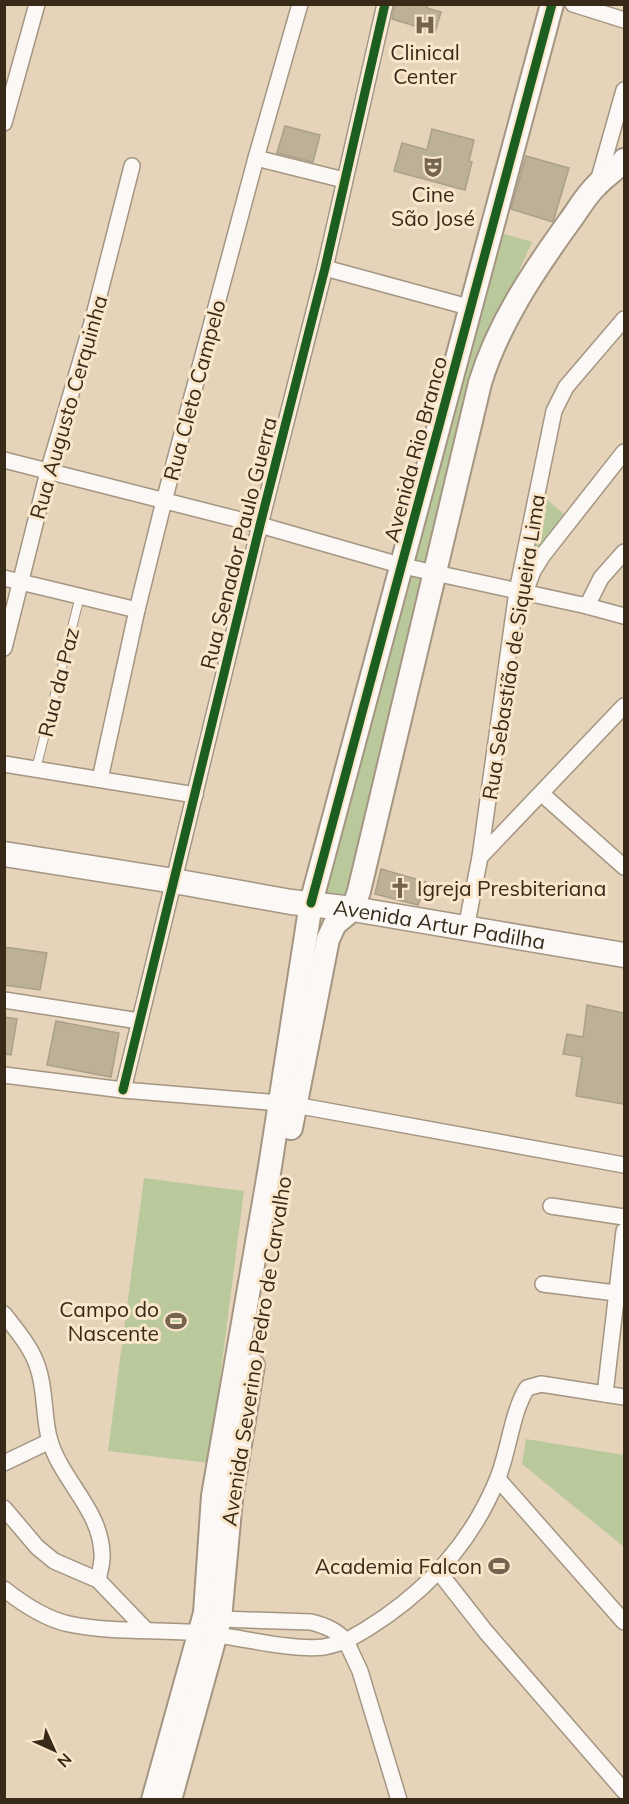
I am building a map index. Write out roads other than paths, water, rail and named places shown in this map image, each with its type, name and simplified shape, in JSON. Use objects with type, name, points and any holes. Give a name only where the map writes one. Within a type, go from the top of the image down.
[{"type":"main road","name":"Avenida Artur Padilha","points":[[4,854],[174,880],[291,902],[311,903],[466,928],[621,949]]},
{"type":"street","points":[[4,123],[37,4]]},
{"type":"street","name":"Rua Cleto Campelo","points":[[100,779],[137,609],[164,501],[300,4]]},
{"type":"street","name":"Rua Senador Paulo Guerra","points":[[123,1090],[325,268],[385,4]]},
{"type":"street","name":"Avenida Rio Branco","points":[[311,903],[552,4]]},
{"type":"street","points":[[573,4],[624,20]]},
{"type":"street","points":[[353,909],[433,573],[488,357],[514,306],[558,238],[615,174],[624,90]]},
{"type":"street","points":[[256,158],[344,180]]},
{"type":"street","name":"Rua Augusto Cerquinha","points":[[4,648],[48,472],[93,318],[132,166]]},
{"type":"street","points":[[325,268],[472,308]]},
{"type":"street","name":"Rua Sebastião de Siqueira Lima","points":[[466,928],[480,857],[521,592],[554,411],[566,387],[624,319]]},
{"type":"street","points":[[521,592],[543,555],[624,452]]},
{"type":"street","points":[[4,460],[260,525],[403,566],[624,616]]},
{"type":"street","points":[[587,606],[601,578],[624,552]]},
{"type":"street","points":[[4,578],[137,609]]},
{"type":"street","points":[[480,857],[624,706]]},
{"type":"street","points":[[4,764],[195,795]]},
{"type":"street","points":[[542,794],[624,867]]},
{"type":"street","name":"Avenida Severino Pedro de Carvalho","points":[[170,1800],[212,1629],[207,1597],[213,1496],[276,1174],[286,1113],[311,903]]},
{"type":"street","name":"Avenida Severino Pedro de Carvalho","points":[[286,1113],[328,939],[335,924],[353,909]]},
{"type":"street","points":[[4,1000],[139,1021]]},
{"type":"street","points":[[4,1075],[286,1113],[624,1165]]},
{"type":"street","points":[[551,1206],[624,1217]]},
{"type":"street","points":[[605,1394],[621,1293],[624,1231]]},
{"type":"street","points":[[543,1284],[621,1293]]},
{"type":"street","points":[[4,1314],[24,1342],[39,1370],[50,1441],[93,1518],[100,1536],[103,1555],[98,1580]]},
{"type":"street","points":[[212,1629],[299,1646],[323,1647],[346,1641],[395,1612],[439,1572],[476,1521],[498,1479],[520,1404],[527,1388],[541,1384],[624,1397]]},
{"type":"street","points":[[4,1462],[50,1441]]},
{"type":"street","points":[[498,1479],[624,1622]]},
{"type":"street","points":[[4,1508],[37,1547],[54,1561],[98,1580],[146,1630]]},
{"type":"street","points":[[439,1572],[486,1632],[624,1791]]},
{"type":"street","points":[[4,1589],[29,1607],[67,1623],[94,1628],[212,1629],[311,1622],[338,1632],[346,1641],[360,1671],[399,1799]]},
{"type":"street","name":"Avenida Severino Pedro de Carvalho","points":[[153,1800],[212,1629]]},
{"type":"lane","name":"Rua da Paz","points":[[36,769],[80,596]]},
{"type":"place","name":"Clinical Center","points":[[425,25]]},
{"type":"place","name":"Cine São José","points":[[433,167]]},
{"type":"place","name":"Igreja Presbiteriana","points":[[400,888]]},
{"type":"place","name":"Campo do Nascente","points":[[176,1321]]},
{"type":"place","name":"Academia Falcon","points":[[499,1566]]}]
